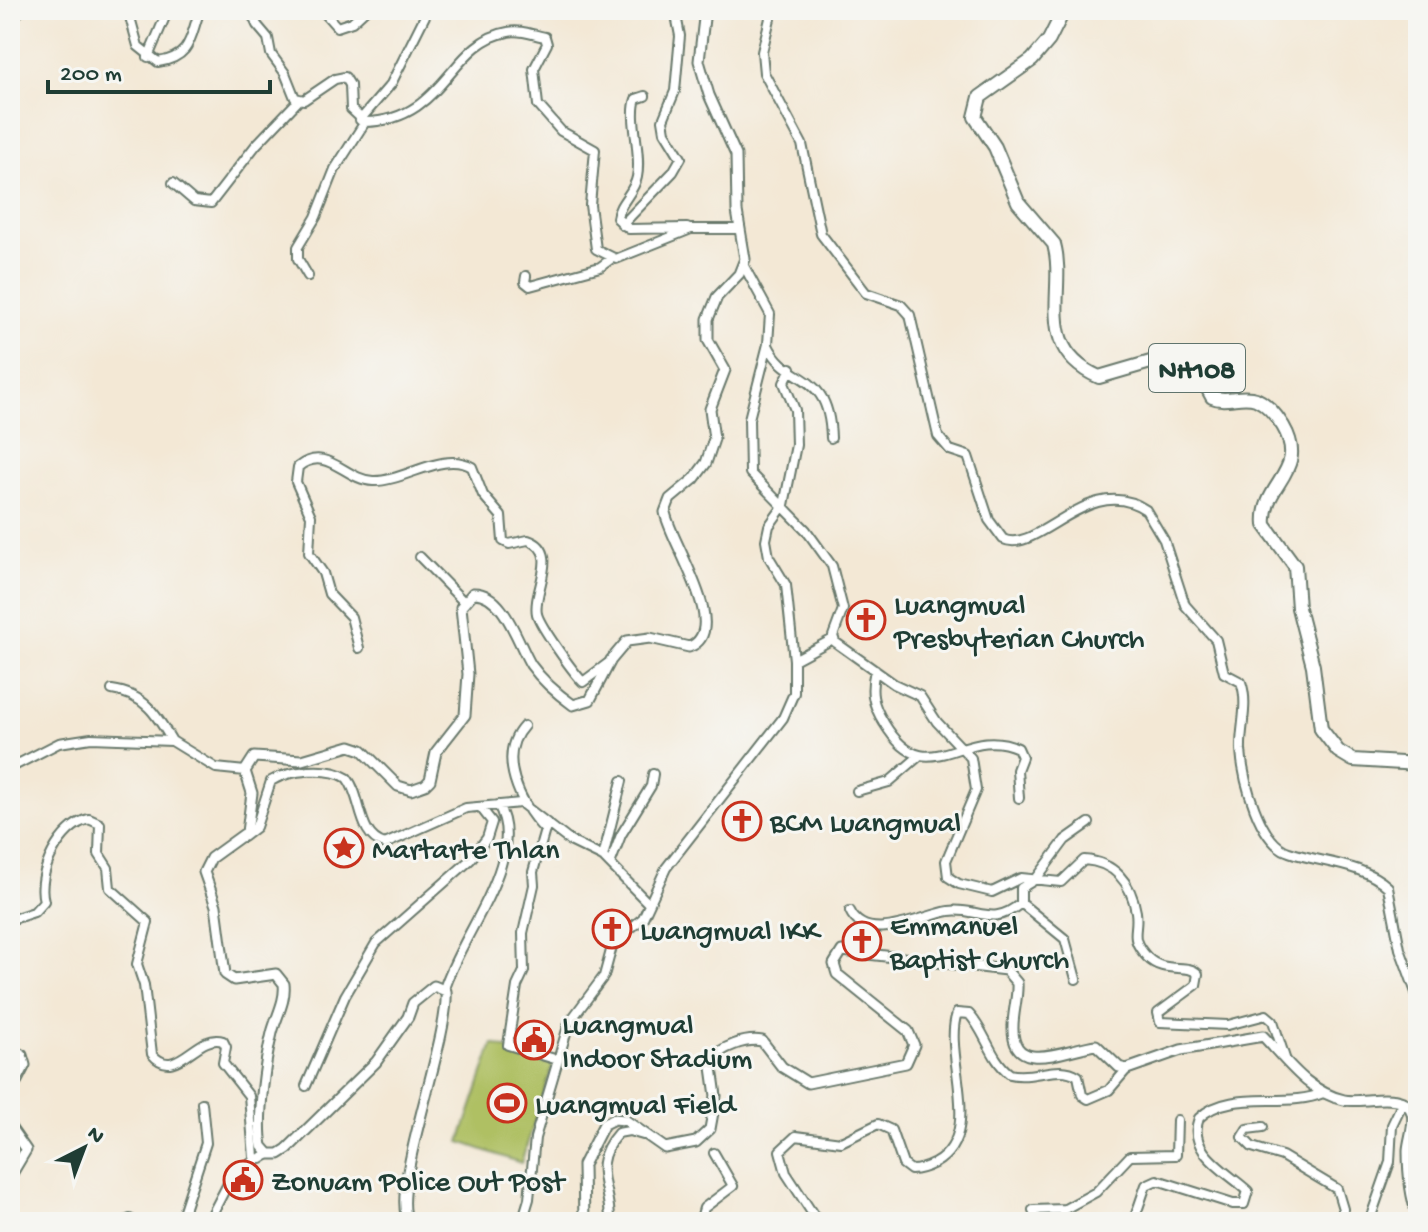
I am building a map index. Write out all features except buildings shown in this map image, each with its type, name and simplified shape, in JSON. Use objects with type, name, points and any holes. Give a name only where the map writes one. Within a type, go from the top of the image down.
[{"type":"highway","name":"NH108","points":[[1064,10],[1049,40],[1032,60],[980,97],[975,117],[995,147],[1018,202],[1054,244],[1054,301],[1064,345],[1078,365],[1099,377],[1164,359],[1183,357],[1197,369],[1212,397],[1249,397],[1259,400],[1275,415],[1290,440],[1293,458],[1266,508],[1265,525],[1295,566],[1298,608],[1313,666],[1321,729],[1338,751],[1353,760],[1418,764]]},
{"type":"street","points":[[10,18],[22,10]]},
{"type":"street","points":[[128,10],[138,46],[148,57],[163,62],[189,46],[200,10]]},
{"type":"street","points":[[148,57],[168,10]]},
{"type":"street","points":[[250,10],[268,38],[271,54],[299,100]]},
{"type":"street","points":[[322,10],[337,27],[352,22],[365,10]]},
{"type":"street","points":[[308,276],[298,259],[298,247],[316,217],[335,169],[363,121],[391,84],[428,10]]},
{"type":"street","points":[[622,225],[673,172],[681,158],[663,127],[675,91],[680,36],[675,10]]},
{"type":"street","points":[[705,10],[699,61],[709,95],[736,155],[744,266],[769,307],[768,344],[749,419],[749,464],[753,479],[784,505],[826,555],[835,574],[843,609],[833,639],[794,660]]},
{"type":"street","points":[[772,10],[762,52],[764,73],[802,144],[821,234],[866,293],[901,305],[910,315],[938,436],[950,450],[968,456],[989,520],[1003,539],[1018,542],[1072,513],[1112,498],[1146,510],[1164,540],[1185,605],[1216,640],[1224,673],[1241,682],[1245,696],[1241,751],[1244,770],[1270,841],[1285,851],[1372,876],[1388,887],[1400,949],[1418,998]]},
{"type":"street","points":[[363,121],[420,107],[455,68],[493,36],[523,32],[545,37],[547,44],[534,69],[535,95],[556,127],[595,150],[590,205],[592,240],[596,249],[611,259]]},
{"type":"street","points":[[173,183],[194,201],[211,203],[256,145],[299,100],[335,79],[345,77],[350,85],[351,109],[363,121]]},
{"type":"street","points":[[645,96],[636,99],[634,104],[638,173],[618,210],[617,218],[622,225],[639,230],[739,229]]},
{"type":"street","points":[[526,276],[525,282],[530,286],[600,267],[611,259],[691,229]]},
{"type":"street","points":[[359,648],[351,617],[329,594],[323,573],[309,553],[311,516],[300,495],[296,473],[298,467],[309,461],[333,462],[370,481],[395,480],[445,463],[467,464],[474,470],[483,495],[501,516],[503,541],[509,544],[528,540],[540,547],[545,566],[537,592],[538,616],[583,682],[597,675],[627,641],[650,638],[689,647],[703,635],[700,599],[665,512],[670,499],[703,469],[714,439],[710,409],[725,370],[708,340],[706,329],[717,297],[744,266]]},
{"type":"street","points":[[768,344],[774,355],[823,399],[829,411],[831,438]]},
{"type":"street","points":[[522,1222],[529,1199],[535,1138],[573,1017],[604,976],[613,943],[643,918],[666,868],[783,718],[794,693],[794,660],[786,585],[769,557],[766,540],[769,526],[784,505],[796,445],[795,410],[784,383],[791,368]]},
{"type":"street","points":[[420,557],[463,601]]},
{"type":"street","points":[[243,837],[252,809],[252,793],[245,771],[250,760],[260,756],[302,760],[350,746],[362,750],[398,786],[411,790],[430,780],[436,752],[465,715],[468,674],[460,615],[463,601],[473,593],[490,599],[513,628],[533,667],[573,705],[590,700],[611,660]]},
{"type":"street","points":[[833,639],[899,687],[920,696],[937,722],[961,745],[974,765],[976,790],[946,861],[948,877],[959,884],[992,892],[1016,879],[1066,880],[1084,860],[1117,871],[1125,880],[1136,910],[1134,935],[1140,948],[1158,966],[1191,968],[1198,974],[1196,985],[1158,1013],[1160,1022],[1228,1025],[1266,1015],[1273,1021],[1288,1066]]},
{"type":"street","points":[[875,670],[871,685],[874,706],[888,729],[918,757]]},
{"type":"street","points":[[112,690],[128,692],[146,703],[172,741],[216,768],[245,771]]},
{"type":"street","points":[[524,726],[512,744],[509,756],[529,806],[545,830],[533,872],[534,885],[523,933],[524,971],[517,986],[508,1045],[558,1060]]},
{"type":"street","points":[[10,768],[70,740],[172,741]]},
{"type":"street","points":[[857,791],[889,782],[918,757],[939,756],[961,745],[1009,744],[1018,748],[1022,757],[1017,770],[1019,798]]},
{"type":"street","points":[[269,1154],[262,1146],[261,1129],[270,1040],[283,1001],[284,984],[276,974],[268,972],[234,980],[225,974],[216,906],[204,872],[211,858],[256,827],[271,781],[292,774],[328,772],[347,778],[357,796],[365,828],[377,842],[385,844],[466,808],[513,802],[529,806],[570,841],[606,860],[624,882],[649,904]]},
{"type":"street","points":[[606,860],[651,786],[653,774]]},
{"type":"street","points":[[606,860],[622,781]]},
{"type":"street","points":[[409,1222],[403,1207],[420,1113],[434,1074],[446,999],[444,989],[456,954],[485,905],[500,870],[509,830],[498,805]]},
{"type":"street","points":[[306,1086],[345,996],[376,943],[456,874],[487,838],[492,822],[481,808]]},
{"type":"street","points":[[10,920],[34,912],[44,901],[41,892],[50,859],[74,826],[89,819],[100,824],[99,854],[108,868],[110,888],[148,922],[137,964],[144,985],[152,1054],[159,1061],[172,1062],[210,1040],[223,1041],[226,1047],[223,1063],[249,1096],[252,1153],[258,1159]]},
{"type":"street","points":[[1021,903],[1021,888],[1036,879],[1062,844],[1089,823]]},
{"type":"street","points":[[850,911],[854,919],[870,927],[885,927],[953,910],[985,917],[999,915],[1021,903]]},
{"type":"street","points":[[1021,903],[1065,939],[1076,979]]},
{"type":"street","points":[[584,1222],[583,1165],[598,1133],[608,1121],[618,1119],[665,1148],[704,1137],[710,1129],[716,1096],[711,1060],[719,1051],[762,1041],[782,1067],[808,1083],[906,1063],[913,1050],[912,1038],[888,1012],[837,974],[834,964],[842,951],[1006,970],[1017,983],[1013,1026],[1020,1052],[1037,1058],[1096,1045],[1104,1049],[1119,1067],[1127,1069]]},
{"type":"street","points":[[208,1222],[233,1174],[258,1159],[287,1149],[376,1062],[419,995],[434,986],[444,989]]},
{"type":"street","points":[[818,1222],[786,1173],[780,1151],[796,1136],[841,1142],[878,1124],[891,1130],[903,1164],[911,1170],[939,1161],[951,1148],[959,1128],[957,1013],[969,1014],[993,1056],[1010,1074],[1035,1076],[1067,1071],[1078,1076],[1082,1095],[1088,1099],[1109,1090],[1127,1069],[1181,1050],[1260,1035],[1288,1066],[1323,1093],[1351,1102],[1396,1099],[1403,1102],[1412,1114],[1408,1150],[1411,1191],[1418,1217]]},
{"type":"street","points":[[10,1049],[22,1055],[25,1065],[10,1094]]},
{"type":"street","points":[[1123,1222],[1139,1212],[1142,1194],[1150,1181],[1174,1183],[1233,1204],[1244,1204],[1248,1191],[1203,1151],[1196,1130],[1199,1118],[1218,1107],[1236,1103],[1303,1100],[1323,1093]]},
{"type":"street","points":[[1369,1222],[1390,1162],[1392,1125],[1403,1102]]},
{"type":"street","points":[[180,1222],[206,1143],[202,1103]]},
{"type":"street","points":[[1039,1222],[1033,1210],[1061,1210],[1096,1192],[1130,1156],[1176,1155],[1177,1120]]},
{"type":"street","points":[[10,1127],[26,1150],[10,1177]]},
{"type":"street","points":[[1263,1127],[1244,1131],[1244,1140],[1252,1147],[1282,1156],[1337,1189],[1343,1209],[1342,1222]]},
{"type":"street","points":[[610,1222],[608,1195],[600,1170],[604,1158],[618,1133],[629,1131],[643,1135]]},
{"type":"street","points":[[700,1222],[704,1208],[733,1186],[714,1153]]},
{"type":"street","points":[[123,1222],[130,1219],[136,1222]]},
{"type":"green space","name":"Luangmual Field","points":[[493,1044],[553,1065],[521,1163],[460,1142]]},
{"type":"place","name":"Luangmual Presbyterian Church","points":[[866,620]]},
{"type":"place","name":"BCM Luangmual","points":[[742,821]]},
{"type":"place","name":"Martarte Thlan","points":[[344,848]]},
{"type":"place","name":"Luangmual IKK","points":[[612,929]]},
{"type":"place","name":"Emmanuel Baptist Church","points":[[862,941]]},
{"type":"place","name":"Luangmual Indoor Stadium","points":[[534,1040]]},
{"type":"place","name":"Luangmual Field","points":[[507,1103]]},
{"type":"place","name":"Zonuam Police Out Post","points":[[243,1180]]}]
